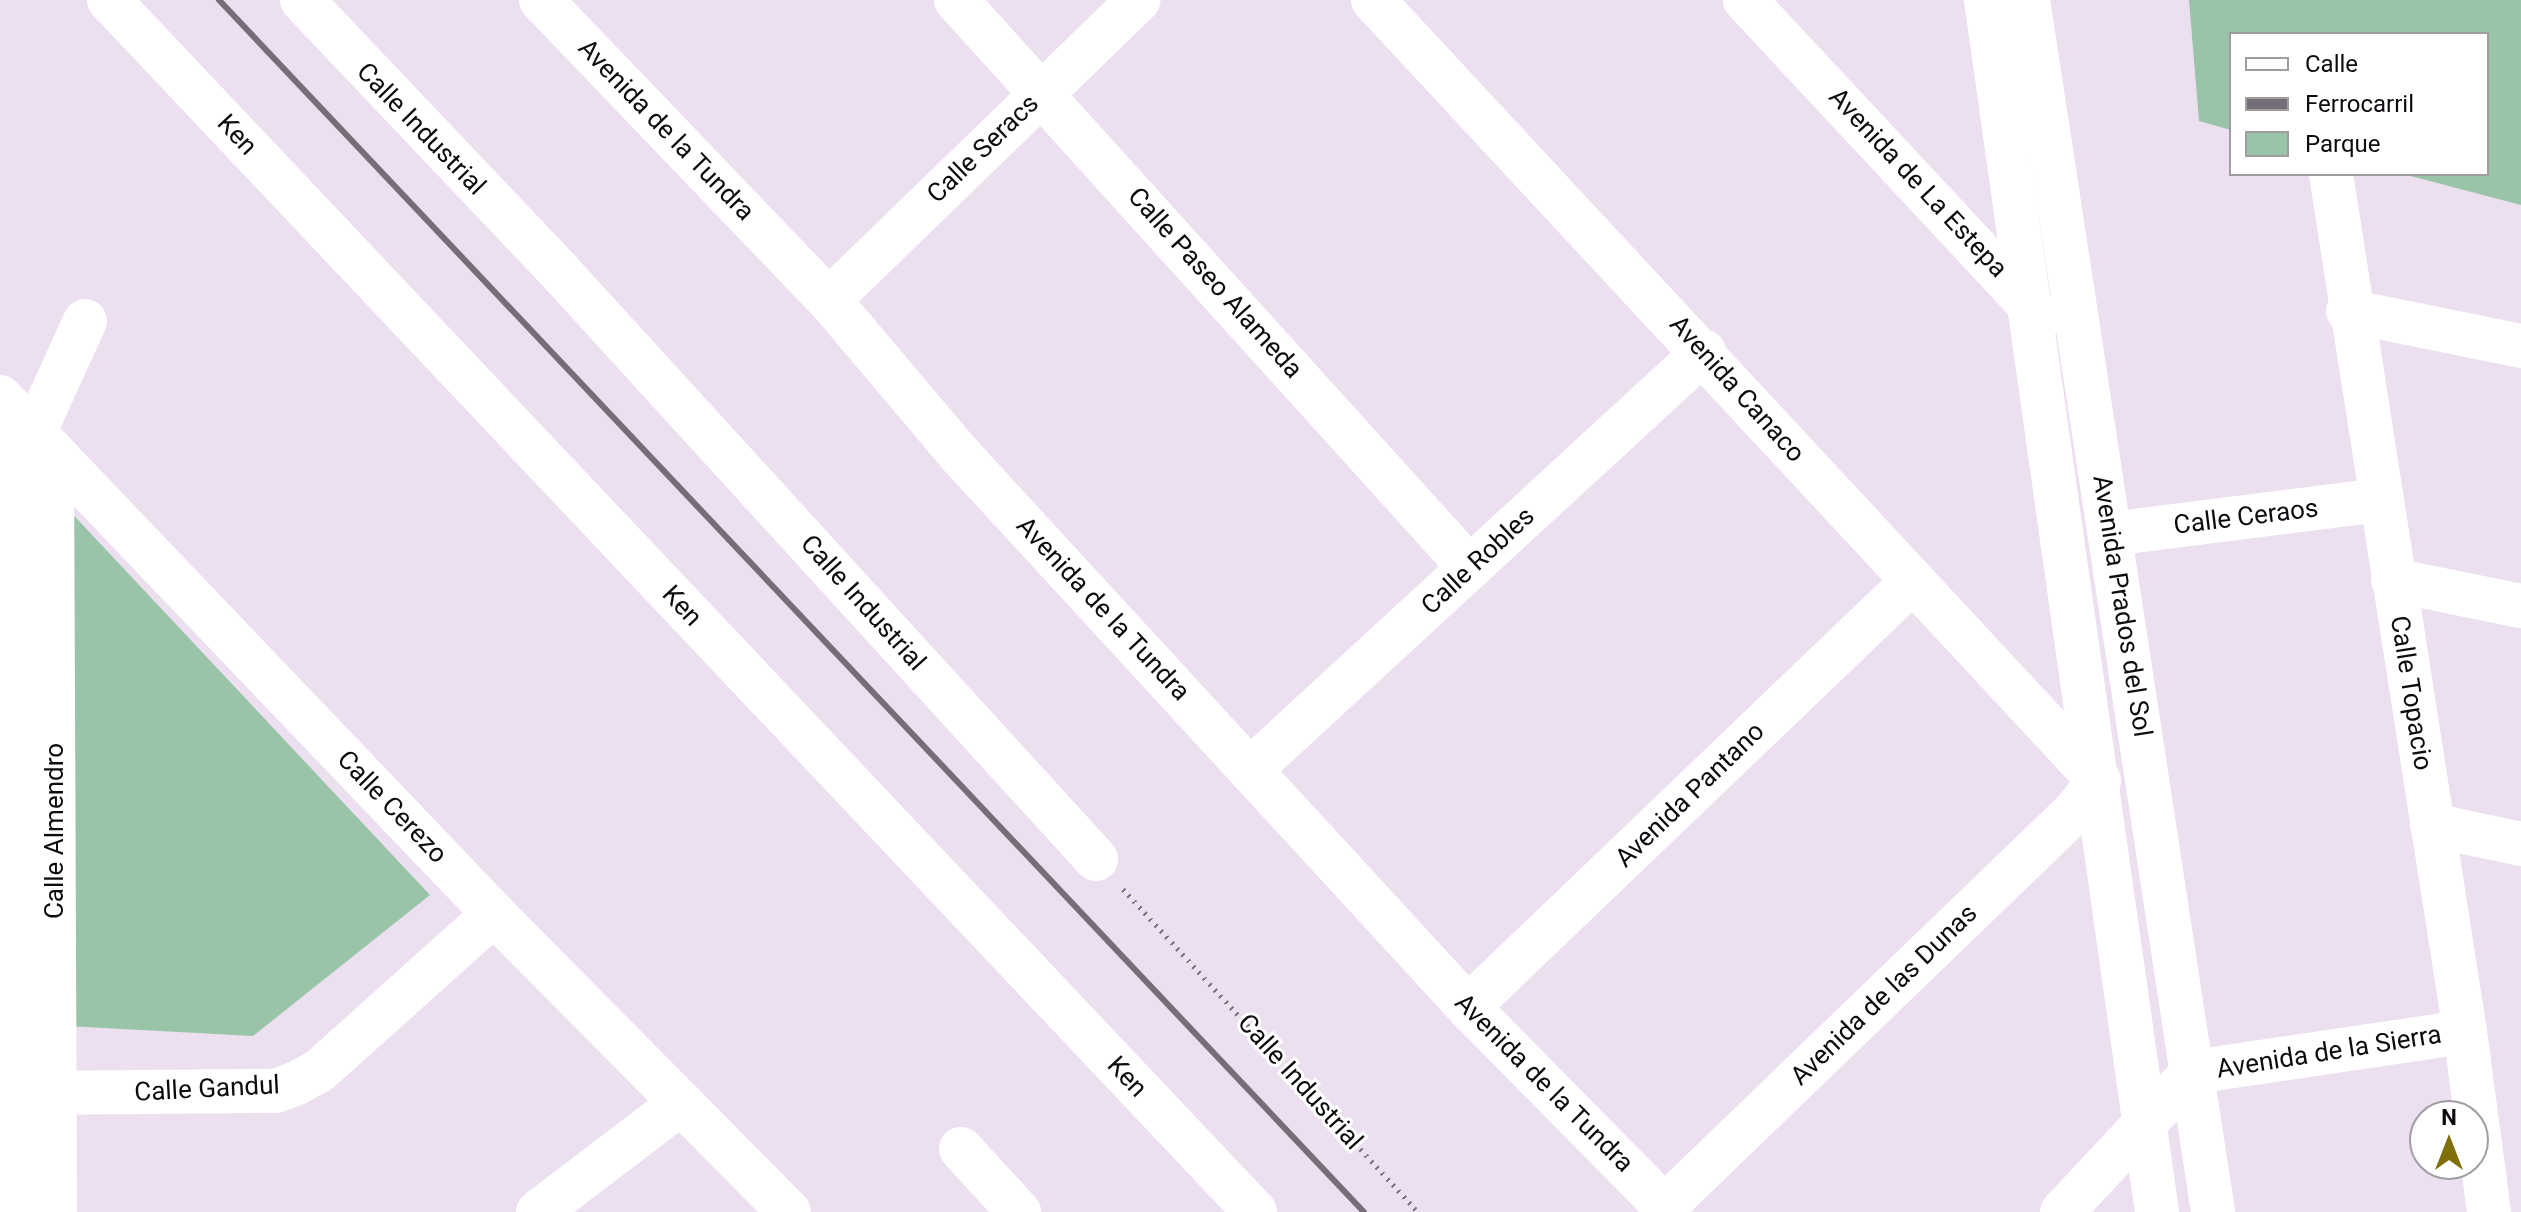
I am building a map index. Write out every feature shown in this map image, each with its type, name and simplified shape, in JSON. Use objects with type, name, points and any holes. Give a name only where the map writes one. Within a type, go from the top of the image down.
[{"type":"street","name":"Ken","points":[[109,0],[1255,1212]]},
{"type":"street","name":"Calle Industrial","points":[[302,0],[580,294],[1096,859]]},
{"type":"street","name":"Avenida de la Tundra","points":[[541,0],[829,300],[961,456],[1468,1007],[1668,1209]]},
{"type":"street","name":"Calle Paseo Alameda","points":[[956,0],[1043,91],[1470,568]]},
{"type":"street","name":"Calle Seracs","points":[[829,300],[1139,0]]},
{"type":"street","name":"Avenida Canaco","points":[[1373,0],[1704,352],[1912,582],[2099,781]]},
{"type":"street","name":"Avenida de La Estepa","points":[[1745,0],[2025,297],[2085,372]]},
{"type":"street","name":"Avenida Prados del Sol","points":[[1986,0],[2025,297],[2099,781],[2157,1212]]},
{"type":"street","name":"Avenida Prados del Sol","points":[[2028,0],[2213,1212]]},
{"type":"street","name":"Calle Topacio","points":[[2331,176],[2348,311],[2465,1032],[2489,1212]]},
{"type":"street","points":[[2348,311],[2521,346]]},
{"type":"street","name":"Calle Almendro","points":[[12,1212],[22,1093],[24,422],[85,321]]},
{"type":"street","name":"Calle Robles","points":[[1251,769],[1704,352]]},
{"type":"street","name":"Calle Almendro","points":[[24,422],[24,559]]},
{"type":"street","name":"Calle Cerezo","points":[[24,422],[494,914],[789,1212]]},
{"type":"street","name":"Calle Ceraos","points":[[2111,534],[2380,500]]},
{"type":"street","points":[[2393,580],[2521,606]]},
{"type":"street","name":"Avenida Pantano","points":[[1468,1007],[1912,582]]},
{"type":"street","points":[[2099,781],[2148,781]]},
{"type":"street","name":"Avenida de las Dunas","points":[[1668,1209],[2074,812],[2099,781]]},
{"type":"street","points":[[2432,825],[2521,844]]},
{"type":"street","name":"Calle Gandul","points":[[22,1093],[276,1091],[319,1071],[494,914]]},
{"type":"street","name":"Avenida de la Sierra","points":[[2062,1212],[2193,1072],[2465,1032]]},
{"type":"street","name":"Calle Almendro","points":[[22,1093],[55,1212]]},
{"type":"street","points":[[538,1212],[681,1103]]},
{"type":"street","points":[[961,1149],[1019,1212]]},
{"type":"path","name":"Calle Industrial","points":[[1096,859],[1418,1212]]},
{"type":"green space","points":[[2189,0],[2521,0],[2521,205],[2411,176],[2489,176],[2489,32],[2229,32],[2229,129],[2199,121]]},
{"type":"green space","points":[[63,504],[430,895],[253,1036],[66,1026]]},
{"type":"railway","points":[[219,0],[1364,1212]]}]
